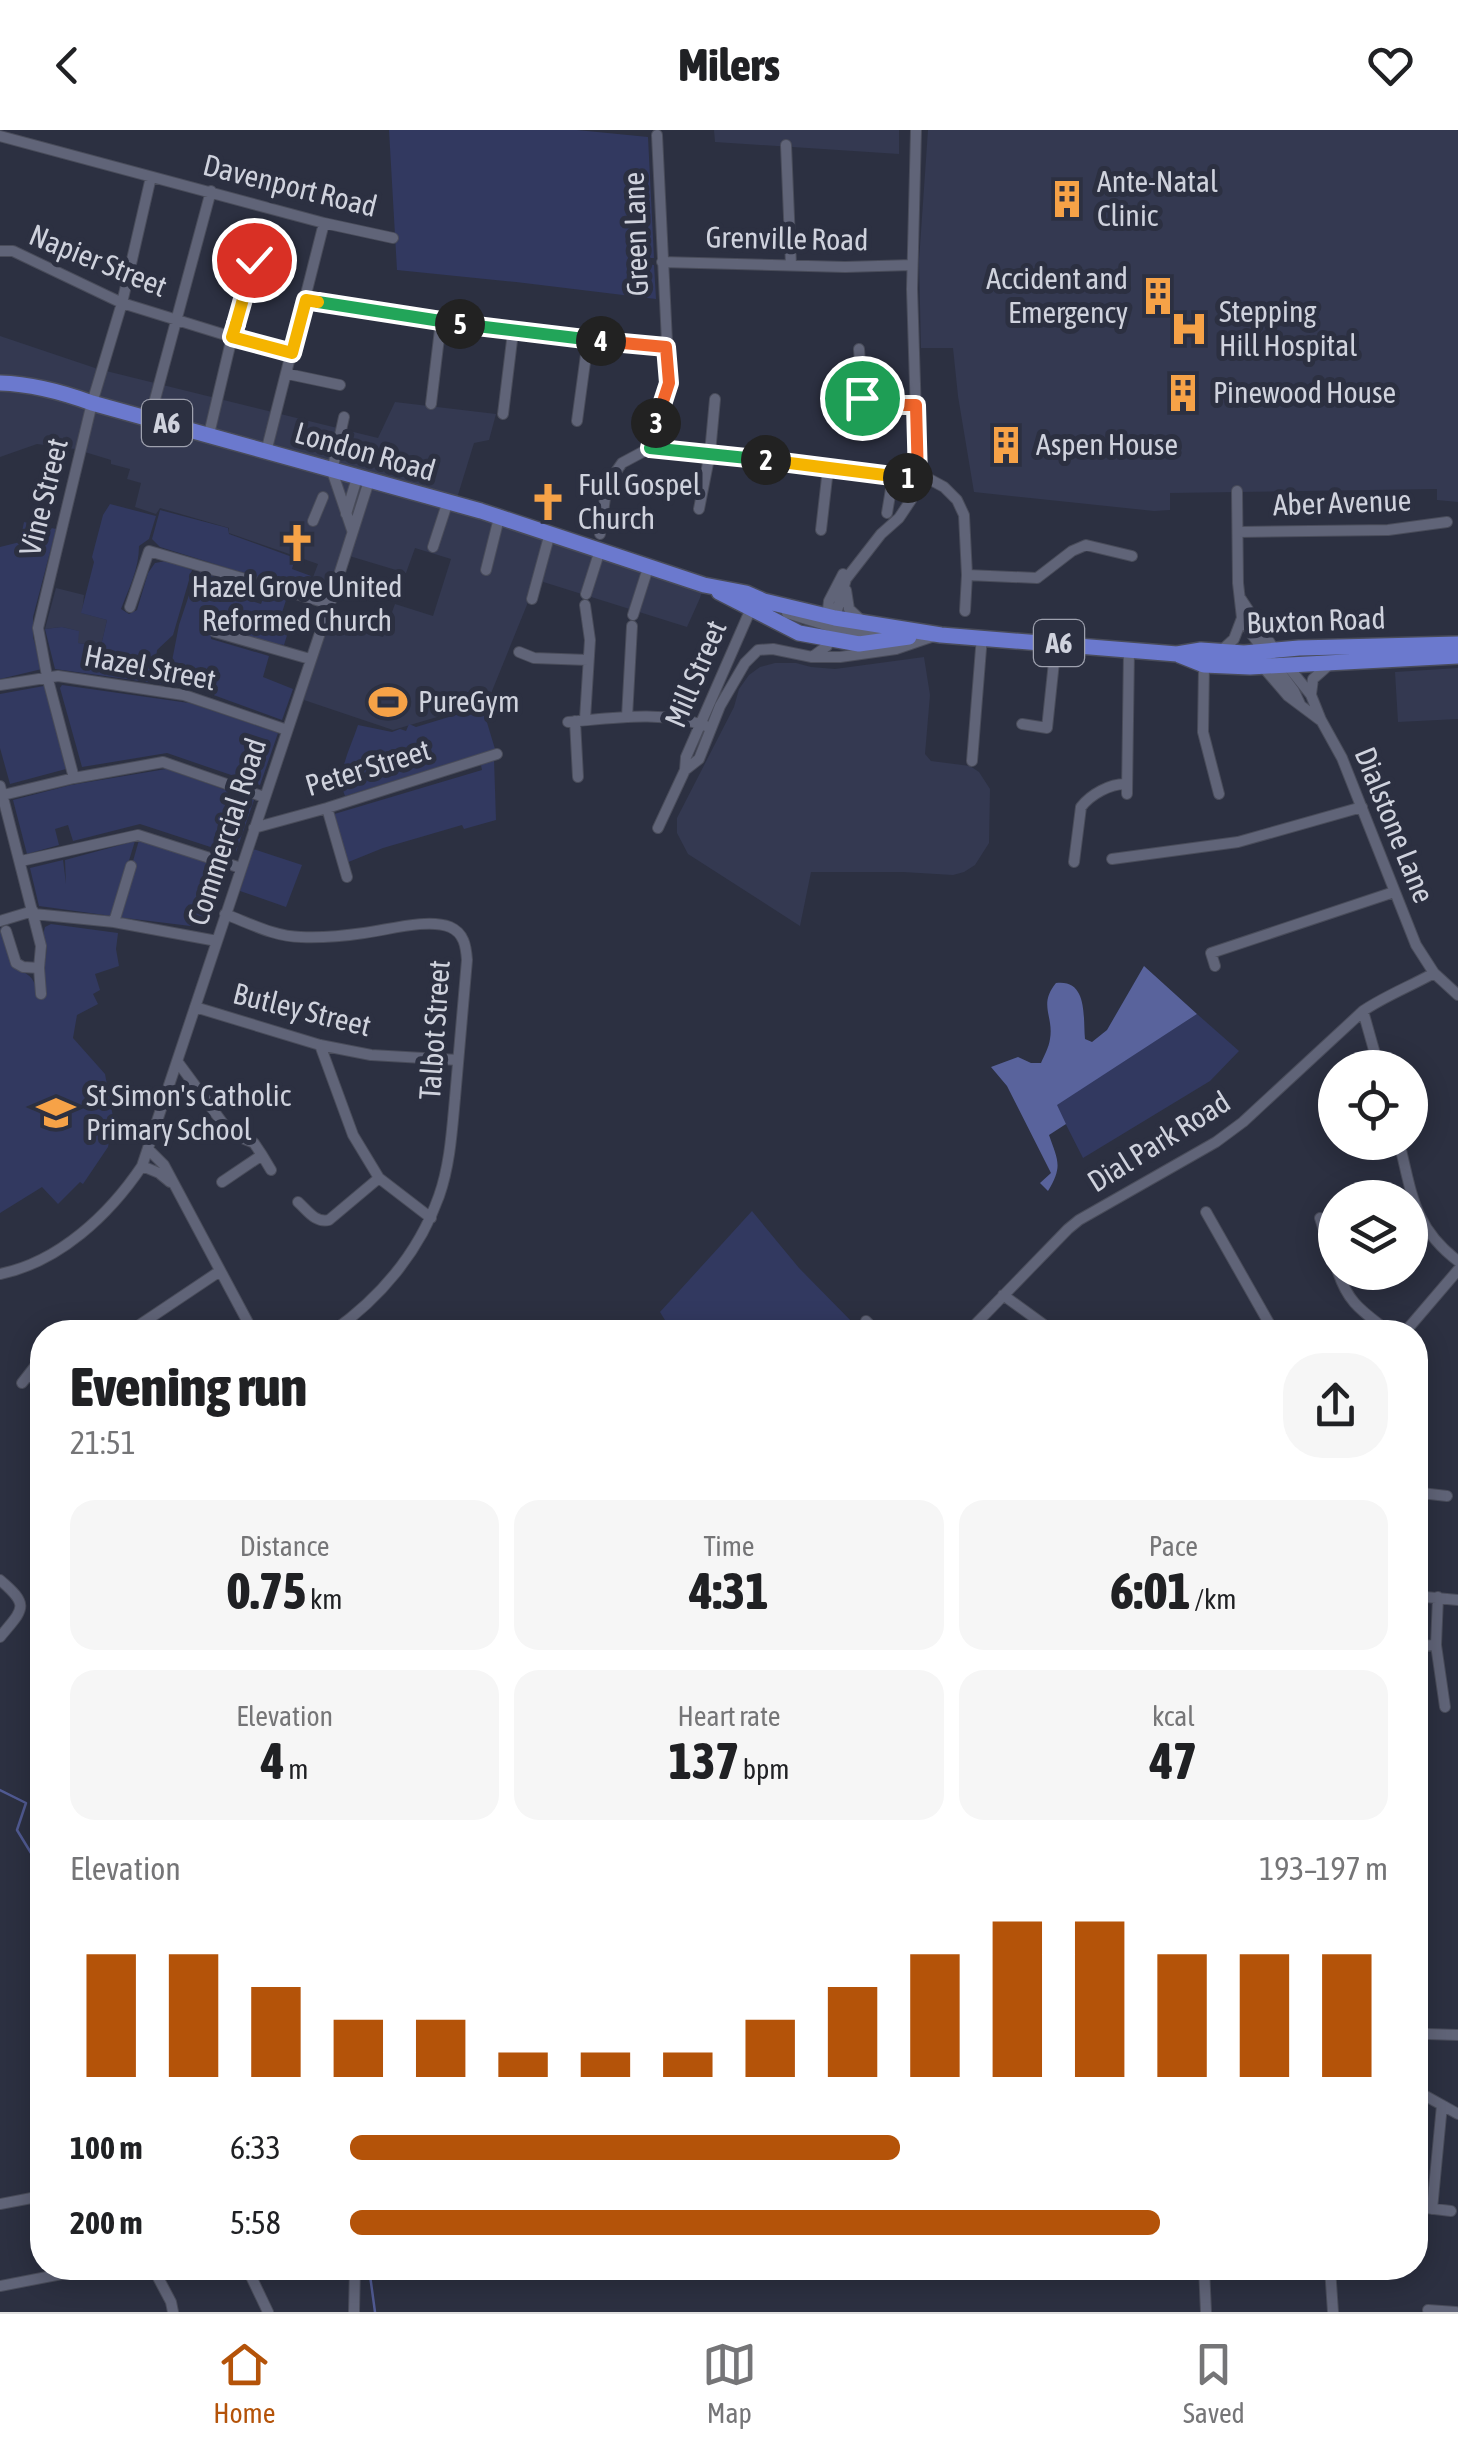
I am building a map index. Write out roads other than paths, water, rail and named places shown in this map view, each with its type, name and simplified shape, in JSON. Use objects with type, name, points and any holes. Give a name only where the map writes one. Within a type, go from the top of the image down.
[{"type":"highway","name":"London Road","points":[[0,384],[62,392],[92,404],[210,434],[550,533],[600,542],[648,568],[757,602]]},
{"type":"highway","name":"Buxton Road","points":[[757,602],[798,632],[830,625],[867,625],[941,635]]},
{"type":"highway","name":"Buxton Road","points":[[757,602],[830,625],[859,644],[941,635],[1177,654],[1222,650],[1273,660],[1331,663],[1458,656]]},
{"type":"highway","name":"Buxton Road","points":[[1177,654],[1204,665],[1458,644]]},
{"type":"street","points":[[812,658],[825,649],[846,580],[905,509],[918,479],[912,265],[916,130]]},
{"type":"street","name":"Davenport Road","points":[[0,136],[393,238]]},
{"type":"street","name":"Green Lane","points":[[650,448],[669,383],[657,136]]},
{"type":"street","points":[[786,145],[791,265]]},
{"type":"street","name":"Vine Street","points":[[74,778],[38,628],[151,178]]},
{"type":"street","points":[[150,418],[211,191]]},
{"type":"street","points":[[266,452],[324,223]]},
{"type":"street","name":"Napier Street","points":[[0,252],[13,251],[122,303],[292,353]]},
{"type":"street","points":[[210,434],[254,260]]},
{"type":"street","name":"Grenville Road","points":[[662,262],[845,268],[912,265]]},
{"type":"street","points":[[306,300],[514,332],[666,347]]},
{"type":"street","points":[[431,404],[441,321]]},
{"type":"street","points":[[503,414],[514,332]]},
{"type":"street","points":[[576,422],[588,340]]},
{"type":"street","points":[[859,349],[866,405],[916,405]]},
{"type":"street","points":[[288,374],[340,385]]},
{"type":"street","points":[[699,509],[715,399]]},
{"type":"street","points":[[344,417],[332,470],[352,530]]},
{"type":"street","points":[[578,777],[576,721],[590,640],[586,599],[600,542],[606,491],[622,464],[650,448],[931,480],[944,486],[964,515],[965,611]]},
{"type":"street","points":[[821,530],[828,469]]},
{"type":"street","points":[[887,513],[893,477]]},
{"type":"street","points":[[346,515],[363,479]]},
{"type":"street","name":"Commercial Road","points":[[0,1274],[36,1263],[73,1240],[113,1202],[142,1166],[330,604],[363,479]]},
{"type":"street","points":[[1222,650],[1234,639],[1242,618],[1237,491]]},
{"type":"street","points":[[313,521],[323,497]]},
{"type":"street","points":[[433,547],[447,504]]},
{"type":"street","points":[[486,570],[500,518]]},
{"type":"street","name":"Aber Avenue","points":[[1238,532],[1388,530],[1447,522]]},
{"type":"street","points":[[532,599],[550,533]]},
{"type":"street","points":[[967,575],[1037,578],[1072,551],[1086,546],[1132,556]]},
{"type":"street","points":[[130,607],[149,550],[330,604]]},
{"type":"street","points":[[830,625],[829,600],[846,570],[862,557]]},
{"type":"street","points":[[626,717],[632,620],[648,568]]},
{"type":"street","points":[[846,580],[847,604],[867,625]]},
{"type":"street","points":[[1241,599],[1273,660]]},
{"type":"street","name":"Mill Street","points":[[706,726],[757,602]]},
{"type":"street","points":[[1242,618],[1273,660]]},
{"type":"street","points":[[215,632],[310,659]]},
{"type":"street","name":"Mill Street","points":[[658,828],[686,758],[754,653],[774,648],[812,658],[836,657],[896,650],[941,635]]},
{"type":"street","points":[[972,761],[982,636]]},
{"type":"street","points":[[1022,724],[1047,728],[1056,643]]},
{"type":"street","points":[[1074,862],[1086,800],[1116,784],[1126,789],[1129,650]]},
{"type":"street","points":[[520,652],[534,658],[588,660]]},
{"type":"street","points":[[530,672],[534,658]]},
{"type":"street","name":"Dialstone Lane","points":[[1273,660],[1311,695],[1342,758],[1416,945],[1434,972],[1458,995]]},
{"type":"street","name":"Dialstone Lane","points":[[1273,660],[1300,704],[1320,720]]},
{"type":"street","points":[[1311,695],[1314,680],[1331,663]]},
{"type":"street","points":[[1204,665],[1203,732],[1219,794]]},
{"type":"street","name":"Hazel Street","points":[[0,686],[58,676],[184,695],[287,730]]},
{"type":"street","points":[[576,721],[664,717],[706,726]]},
{"type":"street","name":"Peter Street","points":[[254,828],[497,754]]},
{"type":"street","points":[[41,994],[41,946],[1,791],[163,762],[264,797]]},
{"type":"street","points":[[1112,859],[1238,842],[1362,807]]},
{"type":"street","points":[[327,808],[346,877]]},
{"type":"street","points":[[21,861],[138,836],[241,868]]},
{"type":"street","points":[[114,922],[130,866]]},
{"type":"street","points":[[1215,966],[1211,953],[1394,892]]},
{"type":"street","points":[[39,968],[23,967],[16,962],[3,926],[34,912],[216,941]]},
{"type":"street","name":"Talbot Street","points":[[225,914],[296,937],[431,925],[453,928],[466,945],[446,1170],[431,1218],[410,1255],[376,1298],[348,1320]]},
{"type":"street","name":"Dial Park Road","points":[[980,1320],[1079,1220],[1201,1151],[1242,1122],[1363,1011],[1434,972]]},
{"type":"street","name":"Butley Street","points":[[195,1007],[320,1046],[371,1055],[458,1060]]},
{"type":"street","points":[[1363,1011],[1374,1050]]},
{"type":"street","points":[[320,1046],[353,1135],[379,1178],[431,1218]]},
{"type":"street","points":[[177,1061],[230,1133],[254,1143],[270,1170]]},
{"type":"street","points":[[148,1150],[164,1165],[247,1320]]},
{"type":"street","points":[[222,1182],[262,1155]]},
{"type":"street","points":[[1403,1160],[1421,1222],[1432,1238],[1458,1260]]},
{"type":"street","points":[[142,1166],[158,1172],[175,1186]]},
{"type":"street","points":[[298,1202],[314,1218],[321,1222],[329,1220],[379,1178]]},
{"type":"street","points":[[1207,1211],[1267,1320]]},
{"type":"street","points":[[1415,1320],[1458,1270]]},
{"type":"street","points":[[147,1320],[220,1271]]},
{"type":"street","points":[[1344,1290],[1374,1320]]},
{"type":"street","points":[[1004,1295],[1038,1320]]},
{"type":"street","points":[[1428,1494],[1447,1496]]},
{"type":"street","points":[[0,1580],[15,1592],[22,1608],[0,1637]]},
{"type":"street","points":[[1428,1597],[1458,1600]]},
{"type":"street","points":[[1438,1598],[1436,1644],[1445,1708]]},
{"type":"street","points":[[1428,1645],[1436,1644]]},
{"type":"street","points":[[1428,2034],[1458,2035]]},
{"type":"street","points":[[1428,2097],[1458,2114]]},
{"type":"street","points":[[1432,2209],[1442,2105]]},
{"type":"street","points":[[0,2204],[30,2198]]},
{"type":"street","points":[[1428,2208],[1451,2211]]},
{"type":"street","points":[[0,2286],[31,2280]]},
{"type":"street","points":[[160,2280],[173,2312]]},
{"type":"street","points":[[253,2280],[268,2312]]},
{"type":"street","points":[[354,2280],[356,2312]]},
{"type":"street","points":[[1205,2280],[1206,2312]]},
{"type":"street","points":[[1331,2280],[1333,2312]]},
{"type":"street","points":[[1428,2310],[1456,2312]]},
{"type":"waterway","points":[[0,1790],[26,1803],[17,1830],[30,1851]]},
{"type":"waterway","points":[[371,2280],[375,2312]]},
{"type":"place","name":"Ante-Natal Clinic","points":[[1067,199]]},
{"type":"place","name":"Accident and Emergency","points":[[1158,296]]},
{"type":"place","name":"Stepping Hill Hospital","points":[[1189,329]]},
{"type":"place","name":"Pinewood House","points":[[1183,393]]},
{"type":"place","name":"Aspen House","points":[[1006,445]]},
{"type":"place","name":"Full Gospel Church","points":[[548,502]]},
{"type":"place","name":"Hazel Grove United Reformed Church","points":[[297,543]]},
{"type":"place","name":"PureGym","points":[[388,702]]},
{"type":"place","name":"St Simon's Catholic Primary School","points":[[56,1113]]}]
